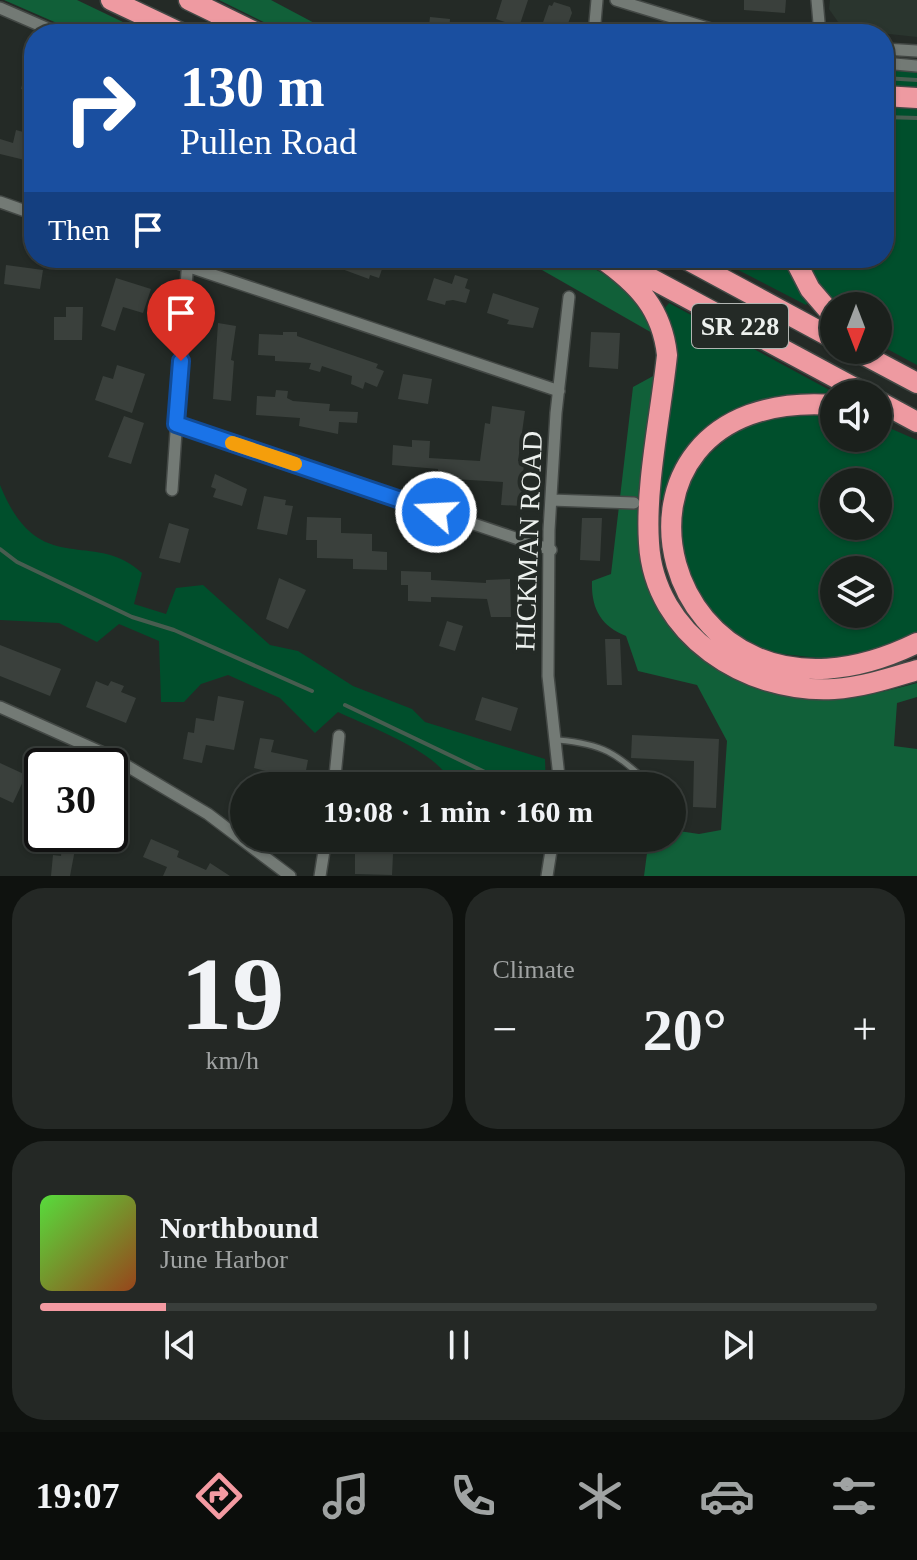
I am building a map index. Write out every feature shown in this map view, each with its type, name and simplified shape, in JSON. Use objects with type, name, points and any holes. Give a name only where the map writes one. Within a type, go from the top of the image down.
[{"type":"highway","points":[[111,0],[162,24]]},
{"type":"highway","points":[[189,0],[238,24]]},
{"type":"highway","points":[[894,97],[917,98]]},
{"type":"highway","points":[[614,268],[636,284],[650,301],[665,336],[667,355],[649,545],[658,585],[679,623],[695,641],[725,663],[767,680],[802,688],[864,685],[917,670]]},
{"type":"highway","name":"SR 228","points":[[633,268],[840,380]]},
{"type":"highway","name":"SR 228","points":[[703,268],[820,331]]},
{"type":"highway","points":[[799,268],[820,301]]},
{"type":"highway","points":[[881,364],[917,383]]},
{"type":"highway","points":[[886,364],[897,373]]},
{"type":"highway","points":[[820,404],[800,402],[765,407],[738,418],[695,455],[678,486],[670,518],[671,549],[678,576],[700,616],[719,633],[768,660],[829,669],[888,657],[917,643]]},
{"type":"highway","points":[[892,409],[917,422]]},
{"type":"highway","points":[[892,422],[917,432]]},
{"type":"street","points":[[595,24],[597,0]]},
{"type":"street","points":[[616,0],[694,24]]},
{"type":"street","points":[[817,0],[819,24]]},
{"type":"street","points":[[0,8],[37,24]]},
{"type":"street","points":[[894,50],[917,51]]},
{"type":"street","points":[[894,64],[917,66]]},
{"type":"street","points":[[0,202],[24,210]]},
{"type":"street","points":[[172,490],[187,268]]},
{"type":"street","points":[[204,268],[559,391]]},
{"type":"street","name":"HICKMAN ROAD","points":[[559,772],[548,676],[551,500],[569,297]]},
{"type":"street","points":[[176,424],[551,550]]},
{"type":"street","points":[[551,500],[634,503]]},
{"type":"street","points":[[0,707],[112,757],[208,814],[290,876]]},
{"type":"street","points":[[335,772],[339,736]]},
{"type":"street","points":[[320,876],[324,852]]},
{"type":"street","points":[[547,876],[551,852]]},
{"type":"lane","points":[[557,740],[595,743],[637,772]]},
{"type":"shaded area","points":[[830,0],[917,0],[917,37],[894,35],[894,24],[840,24],[829,9]]},
{"type":"green space","points":[[4,0],[77,0],[127,24],[59,24]]},
{"type":"green space","points":[[219,0],[271,0],[316,24],[268,24]]},
{"type":"green space","points":[[894,68],[917,69],[917,92],[894,91]]},
{"type":"green space","points":[[894,105],[917,106],[917,365],[892,352],[892,292],[824,292],[807,268],[894,268]]},
{"type":"green space","points":[[538,268],[593,268],[620,283],[639,298],[654,334]]},
{"type":"green space","points":[[734,268],[791,268],[810,300],[806,305]]},
{"type":"green space","points":[[669,303],[820,385],[820,398],[761,402],[727,416],[713,426],[687,462],[668,501],[657,499],[674,374],[672,327],[665,308]]},
{"type":"green space","points":[[655,375],[641,477],[639,538],[644,572],[656,602],[673,629],[695,652],[721,670],[782,694],[841,698],[917,683],[917,697],[897,703],[894,746],[917,749],[917,876],[644,876],[647,852],[686,852],[686,832],[699,834],[721,830],[727,741],[697,685],[638,671],[626,636],[610,627],[595,607],[592,581],[611,574],[633,387]]},
{"type":"green space","points":[[820,412],[820,452],[892,452],[892,429],[917,440],[917,636],[846,661],[764,652],[718,625],[691,588],[678,519],[695,467],[745,423]]},
{"type":"green space","points":[[0,485],[15,515],[32,533],[49,543],[67,548],[104,553],[123,560],[142,573],[134,604],[166,614],[176,588],[203,585],[270,645],[298,651],[353,686],[412,709],[425,722],[545,759],[545,772],[444,772],[421,752],[338,712],[315,733],[280,698],[228,675],[201,684],[184,702],[161,702],[159,641],[119,624],[97,642],[59,623],[0,620]]},
{"type":"building","points":[[502,0],[528,0],[520,24],[496,19]]},
{"type":"building","points":[[744,0],[786,0],[785,13],[744,10]]},
{"type":"building","points":[[554,2],[570,7],[572,13],[568,24],[542,24],[549,5],[552,6]]},
{"type":"building","points":[[430,17],[450,19],[450,24],[429,24]]},
{"type":"building","points":[[16,130],[24,132],[24,160],[0,154],[0,139],[13,143]]},
{"type":"building","points":[[6,265],[43,270],[40,289],[4,284]]},
{"type":"building","points":[[339,268],[382,268],[379,278],[370,275],[369,279]]},
{"type":"building","points":[[455,275],[468,279],[465,288],[470,290],[466,303],[453,300],[446,301],[445,305],[427,300],[434,278],[452,284]]},
{"type":"building","points":[[116,278],[151,289],[143,313],[123,307],[115,331],[101,326]]},
{"type":"building","points":[[493,293],[539,308],[533,328],[507,324],[509,320],[487,313]]},
{"type":"building","points":[[66,307],[83,307],[82,340],[54,340],[54,317],[66,317]]},
{"type":"building","points":[[218,323],[236,326],[231,360],[234,361],[231,401],[213,399]]},
{"type":"building","points":[[283,332],[297,332],[297,336],[378,364],[376,368],[384,371],[377,387],[365,382],[363,389],[351,384],[352,376],[322,366],[320,372],[309,369],[311,363],[275,361],[275,356],[258,355],[259,334],[283,335]]},
{"type":"building","points":[[591,332],[620,333],[618,369],[589,367]]},
{"type":"building","points":[[117,365],[145,374],[132,413],[95,400],[103,376],[113,379]]},
{"type":"building","points":[[403,374],[432,379],[428,404],[398,399]]},
{"type":"building","points":[[276,390],[288,391],[287,398],[293,401],[330,404],[329,411],[358,412],[357,423],[339,422],[338,434],[299,426],[300,418],[256,415],[257,396],[275,397]]},
{"type":"building","points":[[492,406],[525,411],[518,461],[524,461],[521,506],[501,505],[503,482],[437,478],[438,469],[392,465],[393,445],[412,447],[412,440],[430,441],[429,458],[480,461],[485,423],[490,424]]},
{"type":"building","points":[[124,416],[144,423],[131,464],[108,457]]},
{"type":"building","points":[[215,474],[247,489],[242,506],[213,497],[216,489],[211,487]]},
{"type":"building","points":[[264,496],[286,500],[285,505],[293,506],[287,535],[257,529]]},
{"type":"building","points":[[307,517],[341,518],[341,533],[372,534],[372,551],[387,552],[387,570],[353,569],[353,559],[317,558],[317,540],[306,540]]},
{"type":"building","points":[[582,518],[602,518],[600,561],[580,560]]},
{"type":"building","points":[[169,523],[189,529],[180,563],[159,558]]},
{"type":"building","points":[[401,571],[431,572],[431,580],[486,583],[486,580],[510,579],[511,617],[491,617],[487,599],[431,597],[431,602],[408,601],[408,585],[401,585]]},
{"type":"building","points":[[279,578],[306,590],[288,629],[266,619]]},
{"type":"building","points":[[447,621],[463,626],[455,651],[439,646]]},
{"type":"building","points":[[605,639],[620,639],[622,685],[607,685]]},
{"type":"building","points":[[0,645],[61,669],[50,696],[0,676]]},
{"type":"building","points":[[96,681],[108,686],[111,681],[124,686],[121,692],[136,698],[126,723],[86,707]]},
{"type":"building","points":[[218,696],[244,701],[234,750],[206,745],[202,763],[183,759],[188,732],[194,733],[196,718],[214,721]]},
{"type":"building","points":[[482,697],[518,708],[511,731],[475,720]]},
{"type":"building","points":[[632,735],[719,739],[716,808],[693,807],[694,761],[631,758]]},
{"type":"building","points":[[260,738],[274,740],[271,752],[308,760],[306,772],[270,772],[254,768]]},
{"type":"building","points":[[0,763],[24,774],[24,779],[13,803],[0,797]]},
{"type":"building","points":[[151,839],[179,851],[177,857],[206,870],[210,863],[230,876],[163,876],[167,867],[143,857]]},
{"type":"building","points":[[61,852],[74,852],[70,876],[51,876],[53,855],[61,856]]},
{"type":"building","points":[[355,853],[393,854],[392,875],[355,874]]},
{"type":"waterway","points":[[894,79],[917,80]]},
{"type":"waterway","points":[[894,117],[917,118]]},
{"type":"waterway","points":[[0,549],[17,562],[132,617],[174,630],[312,691]]},
{"type":"waterway","points":[[345,705],[485,772]]},
{"type":"slow traffic","points":[[232,443],[295,464]]},
{"type":"route","points":[[181,361],[176,424],[436,512]]}]
